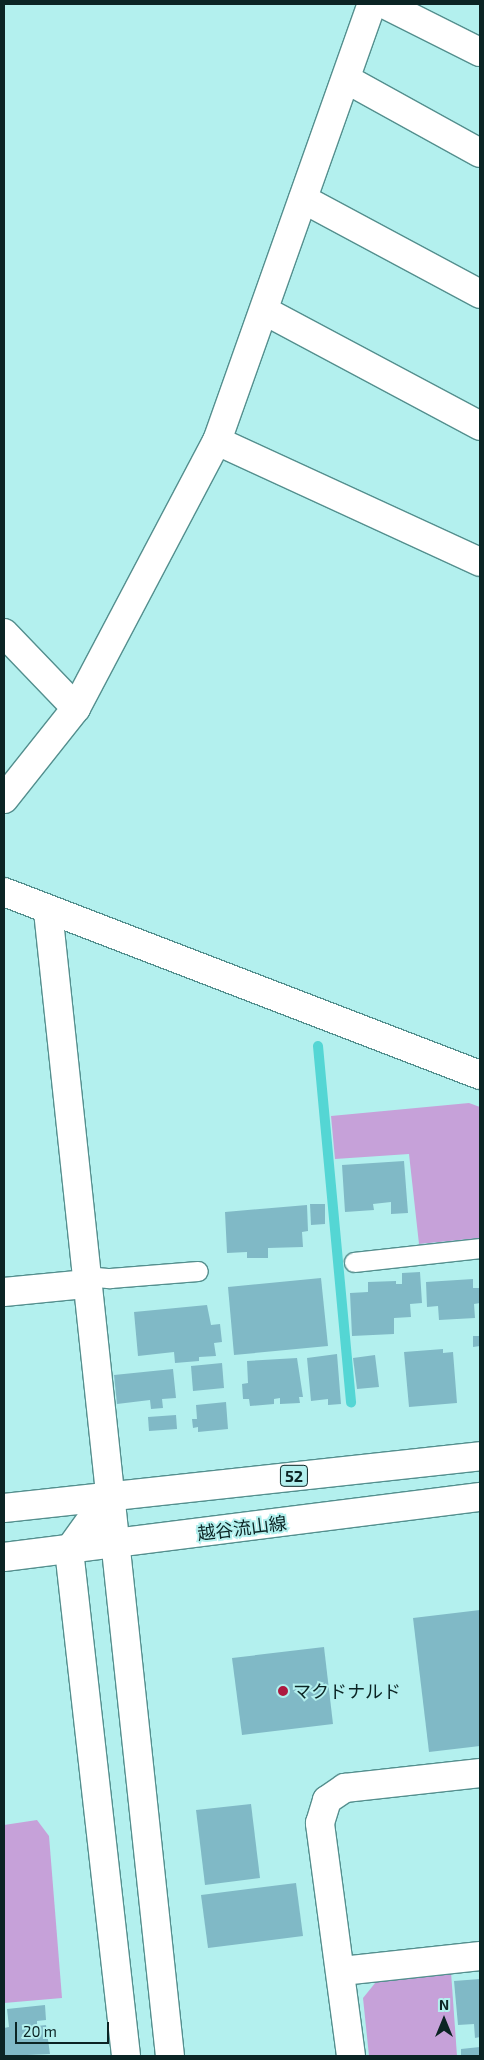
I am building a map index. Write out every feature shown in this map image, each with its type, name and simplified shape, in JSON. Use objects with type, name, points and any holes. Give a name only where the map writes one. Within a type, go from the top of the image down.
[{"type":"street","points":[[4,799],[76,708],[217,441],[265,311],[372,4]]},
{"type":"street","points":[[384,4],[480,52]]},
{"type":"street","points":[[346,80],[480,153]]},
{"type":"street","points":[[303,199],[480,294]]},
{"type":"street","points":[[265,311],[480,426]]},
{"type":"street","points":[[217,441],[480,562]]},
{"type":"street","points":[[4,633],[76,708]]},
{"type":"street","points":[[4,892],[48,911],[480,1075]]},
{"type":"street","points":[[48,911],[108,1496],[170,2056]]},
{"type":"street","points":[[4,1292],[85,1280]]},
{"type":"street","name":"52","points":[[4,1508],[480,1456]]},
{"type":"street","points":[[108,1496],[69,1550],[126,2056]]},
{"type":"street","name":"越谷流山線","points":[[4,1557],[114,1545],[480,1497]]},
{"type":"street","points":[[352,2056],[342,1971],[320,1823],[330,1795],[345,1788],[480,1773]]},
{"type":"street","points":[[342,1971],[480,1956]]},
{"type":"lane","points":[[354,1262],[480,1248]]},
{"type":"lane","points":[[85,1280],[198,1271]]},
{"type":"shaded area","points":[[469,1103],[480,1107],[480,1238],[419,1244],[409,1154],[335,1159],[331,1116]]},
{"type":"shaded area","points":[[37,1820],[49,1836],[62,1998],[4,2003],[4,1825]]},
{"type":"shaded area","points":[[451,1972],[457,2056],[369,2056],[363,1998],[380,1977]]},
{"type":"building","points":[[404,1161],[408,1213],[391,1214],[391,1202],[373,1204],[374,1210],[345,1212],[342,1165]]},
{"type":"building","points":[[310,1204],[325,1204],[325,1224],[311,1225]]},
{"type":"building","points":[[307,1205],[308,1231],[302,1232],[303,1247],[268,1248],[268,1258],[247,1258],[247,1252],[227,1253],[225,1212]]},
{"type":"building","points":[[420,1272],[422,1303],[410,1304],[411,1317],[394,1318],[394,1334],[352,1336],[350,1293],[368,1292],[368,1282],[396,1281],[396,1284],[402,1284],[402,1273]]},
{"type":"building","points":[[321,1278],[328,1346],[234,1355],[228,1287]]},
{"type":"building","points":[[473,1279],[473,1288],[480,1288],[480,1303],[474,1304],[475,1318],[439,1320],[438,1306],[427,1307],[426,1282]]},
{"type":"building","points":[[207,1305],[211,1325],[220,1324],[222,1342],[214,1343],[216,1356],[199,1357],[199,1361],[175,1363],[174,1352],[138,1356],[134,1312]]},
{"type":"building","points":[[473,1336],[480,1336],[480,1346],[473,1347]]},
{"type":"building","points":[[443,1349],[443,1353],[453,1352],[457,1403],[409,1407],[404,1352]]},
{"type":"building","points":[[337,1354],[341,1404],[328,1405],[328,1399],[311,1401],[307,1358]]},
{"type":"building","points":[[375,1355],[379,1387],[357,1389],[353,1358]]},
{"type":"building","points":[[297,1358],[303,1397],[299,1397],[300,1403],[280,1404],[280,1398],[274,1399],[274,1404],[250,1406],[249,1399],[243,1399],[242,1384],[248,1383],[247,1361]]},
{"type":"building","points":[[222,1363],[224,1388],[193,1391],[191,1366]]},
{"type":"building","points":[[173,1369],[176,1398],[162,1399],[163,1408],[151,1409],[150,1400],[117,1404],[114,1375]]},
{"type":"building","points":[[226,1402],[228,1429],[198,1432],[198,1427],[193,1428],[192,1419],[197,1419],[196,1405]]},
{"type":"building","points":[[176,1415],[177,1429],[149,1431],[148,1417]]},
{"type":"building","points":[[480,1610],[480,1746],[429,1752],[413,1618]]},
{"type":"building","points":[[324,1647],[333,1724],[242,1735],[232,1658]]},
{"type":"building","points":[[251,1804],[260,1878],[205,1885],[196,1810]]},
{"type":"building","points":[[296,1883],[303,1936],[208,1948],[201,1895]]},
{"type":"building","points":[[480,1979],[480,2037],[475,2038],[474,2024],[458,2025],[454,1981]]},
{"type":"building","points":[[45,2005],[46,2020],[37,2021],[37,2026],[46,2025],[50,2054],[4,2056],[4,2028],[9,2027],[7,2009]]},
{"type":"building","points":[[480,2047],[480,2056],[461,2056],[461,2049]]},
{"type":"waterway","points":[[318,1046],[351,1402]]},
{"type":"place","name":"マクドナルド","points":[[283,1691]]}]
